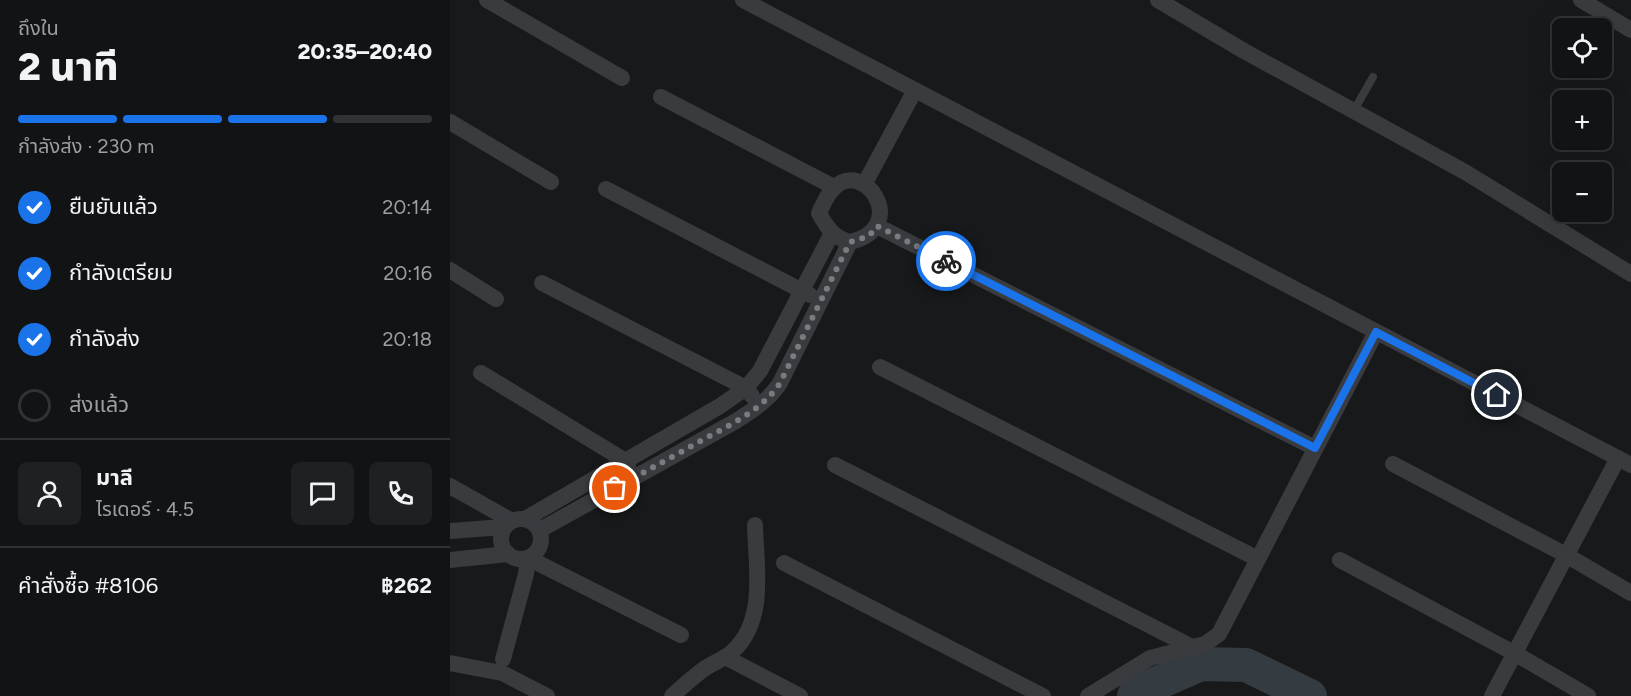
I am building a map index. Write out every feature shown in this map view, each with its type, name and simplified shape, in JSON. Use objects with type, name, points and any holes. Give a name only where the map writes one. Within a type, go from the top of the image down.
[{"type":"street","points":[[487,0],[622,78]]},
{"type":"street","points":[[743,0],[1624,461],[1566,555],[1492,696]]},
{"type":"street","points":[[1158,0],[1244,51],[1465,172],[1631,274]]},
{"type":"street","points":[[1581,0],[1631,30]]},
{"type":"street","points":[[865,183],[915,90]]},
{"type":"street","points":[[661,97],[834,187]]},
{"type":"street","points":[[450,123],[552,182]]},
{"type":"street","points":[[850,180],[865,183],[874,192],[881,214],[877,226],[869,236],[850,242],[840,240],[832,233],[819,213],[834,187],[850,180]]},
{"type":"street","points":[[606,189],[821,301]]},
{"type":"street","points":[[877,226],[1315,448]]},
{"type":"street","points":[[508,554],[502,545],[502,533],[514,522],[720,406],[746,388],[760,371],[832,233]]},
{"type":"street","points":[[540,530],[736,421],[773,394],[850,242]]},
{"type":"street","points":[[450,270],[496,298]]},
{"type":"street","points":[[542,283],[746,388],[759,406]]},
{"type":"street","points":[[1088,696],[1150,658],[1205,645],[1219,634],[1376,332]]},
{"type":"street","points":[[880,367],[1258,559]]},
{"type":"street","points":[[481,373],[624,460],[634,478]]},
{"type":"street","points":[[1393,464],[1631,592]]},
{"type":"street","points":[[836,465],[1194,648]]},
{"type":"street","points":[[450,486],[514,522]]},
{"type":"street","points":[[450,531],[514,522],[536,525],[540,530],[541,543],[538,550],[528,558],[521,559],[508,554],[450,560]]},
{"type":"street","points":[[672,696],[702,670],[740,645],[749,630],[756,612],[755,525]]},
{"type":"street","points":[[528,558],[681,635]]},
{"type":"street","points":[[503,658],[526,574],[528,558]]},
{"type":"street","points":[[1340,560],[1588,696]]},
{"type":"street","points":[[784,563],[1043,696]]},
{"type":"street","points":[[725,657],[800,696]]},
{"type":"street","points":[[450,663],[502,673],[547,696]]},
{"type":"lane","points":[[1353,112],[1373,77]]},
{"type":"waterway","points":[[1134,696],[1201,664],[1246,665],[1310,696]]},
{"type":"way so far","points":[[615,488],[736,421],[773,394],[850,242],[869,236],[877,226],[946,261]]},
{"type":"route","points":[[946,261],[1315,448],[1376,332],[1497,395]]}]
